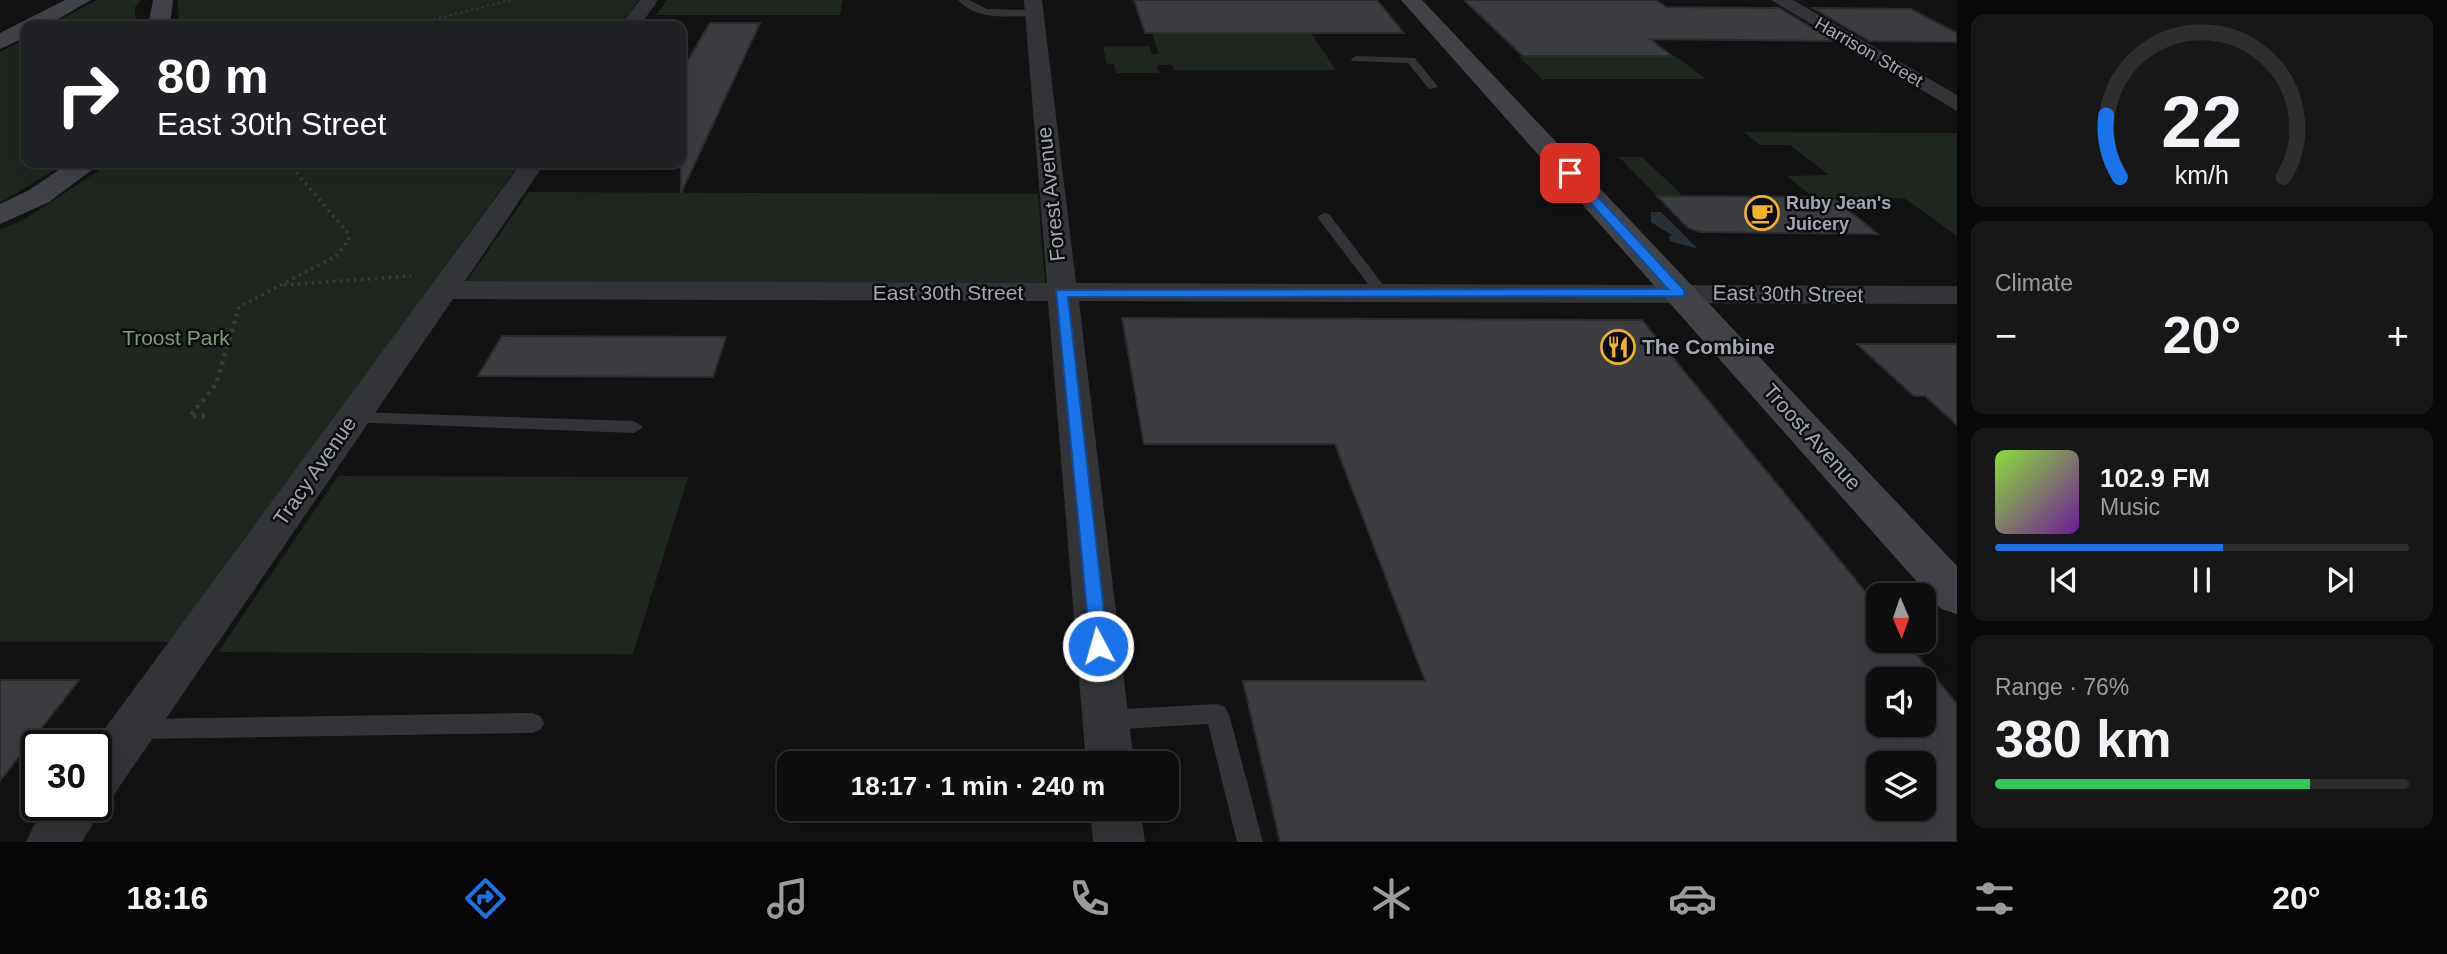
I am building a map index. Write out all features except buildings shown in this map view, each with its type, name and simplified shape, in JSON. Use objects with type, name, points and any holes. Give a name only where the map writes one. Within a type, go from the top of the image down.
[{"type":"main road","points":[[40,21],[81,0]]},
{"type":"main road","points":[[160,21],[163,0]]},
{"type":"main road","name":"Troost Avenue","points":[[1411,0],[1957,596]]},
{"type":"main road","points":[[0,42],[21,31]]},
{"type":"main road","points":[[0,215],[39,196],[80,168]]},
{"type":"street","points":[[634,21],[649,0]]},
{"type":"street","name":"Harrison Street","points":[[1780,0],[1957,104]]},
{"type":"street","name":"Forest Avenue","points":[[1033,6],[1109,751]]},
{"type":"street","name":"Tracy Avenue","points":[[112,758],[353,418],[433,283],[529,168]]},
{"type":"street","name":"East 30th Street","points":[[433,283],[1061,293],[1957,295]]},
{"type":"street","points":[[52,842],[67,821]]},
{"type":"street","points":[[1117,821],[1119,842]]},
{"type":"lane","points":[[963,0],[972,8],[985,11],[1033,6]]},
{"type":"lane","points":[[1356,60],[1411,60],[1433,87]]},
{"type":"lane","points":[[1324,217],[1350,250],[1362,272],[1382,293]]},
{"type":"lane","points":[[353,418],[634,427]]},
{"type":"lane","points":[[1106,720],[1217,714],[1250,842]]},
{"type":"lane","points":[[133,729],[532,723]]},
{"type":"path","points":[[427,21],[512,0]]},
{"type":"path","points":[[205,416],[190,416],[216,384],[235,312],[249,300],[336,256],[349,240],[348,233],[292,168]]},
{"type":"path","points":[[279,285],[433,283]]},
{"type":"green space","points":[[97,0],[141,0],[135,7],[136,21],[57,21]]},
{"type":"green space","points":[[178,0],[639,0],[624,21],[179,21]]},
{"type":"green space","points":[[667,0],[843,0],[840,15],[656,15]]},
{"type":"green space","points":[[1152,33],[1311,33],[1336,70],[1174,70],[1172,65],[1157,65],[1159,73],[1116,73],[1114,64],[1107,64],[1103,46],[1149,46],[1152,54],[1159,54]]},
{"type":"green space","points":[[21,41],[21,168],[58,168],[0,203],[0,52]]},
{"type":"green space","points":[[1518,56],[1677,57],[1706,79],[1542,79]]},
{"type":"green space","points":[[1744,132],[1957,133],[1957,236],[1904,198],[1813,197],[1787,176],[1829,175],[1790,145],[1760,145]]},
{"type":"green space","points":[[1619,157],[1642,157],[1683,196],[1657,196]]},
{"type":"green space","name":"Troost Park","points":[[102,168],[516,168],[171,642],[0,642],[0,230],[27,218]]},
{"type":"green space","points":[[529,192],[1038,194],[1045,284],[467,281]]},
{"type":"green space","points":[[338,476],[688,477],[633,654],[218,652]]},
{"type":"shaded area","points":[[1651,212],[1661,212],[1698,249],[1670,241],[1669,236],[1673,236],[1651,222]]},
{"type":"place","name":"Ruby Jean's Juicery","points":[[1762,213]]},
{"type":"place","name":"The Combine","points":[[1618,347]]},
{"type":"route","points":[[1098,646],[1061,293],[1679,293],[1570,173]]}]
